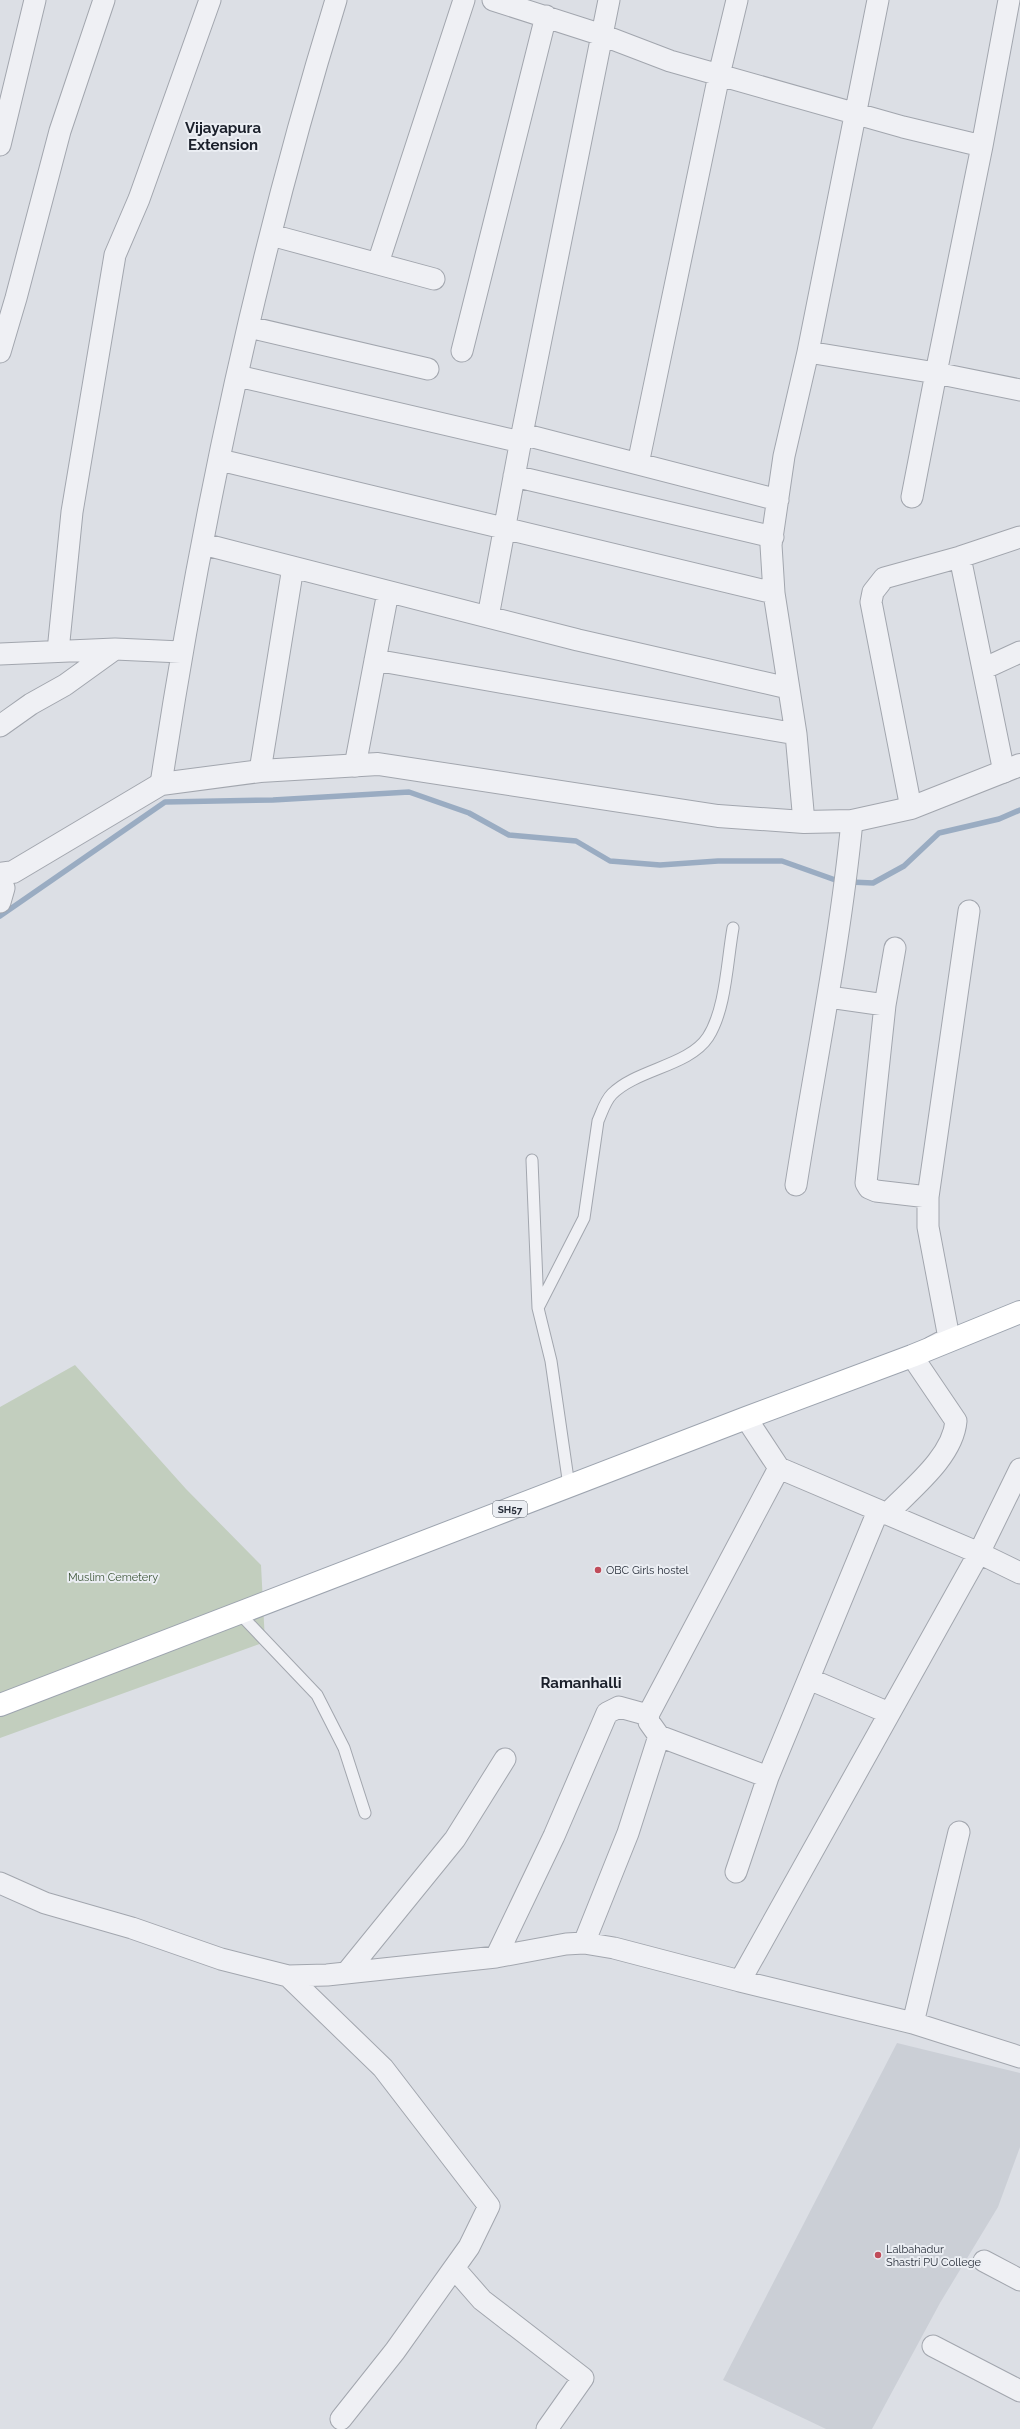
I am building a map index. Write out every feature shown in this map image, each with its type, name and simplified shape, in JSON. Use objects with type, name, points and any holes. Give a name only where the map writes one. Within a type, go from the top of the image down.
[{"type":"main road","name":"SH57","points":[[0,1705],[916,1354],[1020,1312]]},
{"type":"street","points":[[0,145],[35,0]]},
{"type":"street","points":[[0,352],[16,298],[60,131],[104,0]]},
{"type":"street","points":[[58,651],[72,512],[115,255],[140,199],[210,0]]},
{"type":"street","points":[[161,784],[181,652],[238,376],[302,111],[336,0]]},
{"type":"street","points":[[378,263],[464,0]]},
{"type":"street","points":[[492,0],[602,35],[670,61],[854,113],[982,146]]},
{"type":"street","points":[[488,617],[521,438],[609,0]]},
{"type":"street","points":[[638,464],[719,75],[737,0]]},
{"type":"street","points":[[804,822],[796,734],[774,593],[773,536],[784,456],[808,352],[854,113],[878,0]]},
{"type":"street","points":[[912,497],[982,146],[1012,12]]},
{"type":"street","points":[[462,351],[546,16]]},
{"type":"street","points":[[271,235],[434,279]]},
{"type":"street","points":[[249,327],[428,369]]},
{"type":"street","points":[[808,352],[936,373],[1020,390]]},
{"type":"street","points":[[238,376],[638,464],[778,500]]},
{"type":"street","points":[[220,460],[774,593]]},
{"type":"street","points":[[514,476],[773,536]]},
{"type":"street","points":[[910,808],[871,602],[873,592],[884,578],[960,557],[1020,537]]},
{"type":"street","points":[[203,544],[488,617],[788,688]]},
{"type":"street","points":[[0,874],[13,872],[161,784],[260,771],[378,764],[718,816],[804,822],[852,822],[910,808],[1012,768],[983,669],[960,557]]},
{"type":"street","points":[[260,771],[293,567]]},
{"type":"street","points":[[355,766],[388,592]]},
{"type":"street","points":[[0,726],[31,704],[65,685],[115,649]]},
{"type":"street","points":[[0,654],[115,649],[181,652]]},
{"type":"street","points":[[983,669],[1020,652]]},
{"type":"street","points":[[375,660],[796,734]]},
{"type":"street","points":[[796,1185],[816,1054],[829,996],[845,886],[852,822]]},
{"type":"street","points":[[0,879],[4,888],[0,902]]},
{"type":"street","points":[[736,1872],[768,1777],[882,1512],[938,1461],[951,1444],[955,1433],[956,1421],[916,1354],[949,1338],[930,1235],[928,1197],[969,911]]},
{"type":"street","points":[[895,948],[885,1005],[866,1183],[869,1188],[876,1191],[928,1197]]},
{"type":"street","points":[[829,996],[885,1005]]},
{"type":"street","points":[[746,1418],[779,1468],[979,1554],[1020,1574]]},
{"type":"street","points":[[768,1777],[659,1736],[649,1722],[648,1715],[779,1468]]},
{"type":"street","points":[[740,1981],[979,1554],[1020,1469]]},
{"type":"street","points":[[809,1679],[889,1714]]},
{"type":"street","points":[[496,1957],[554,1836],[607,1713],[619,1706],[648,1715]]},
{"type":"street","points":[[584,1944],[628,1833],[659,1736]]},
{"type":"street","points":[[347,1972],[455,1839],[505,1759]]},
{"type":"street","points":[[913,2023],[959,1832]]},
{"type":"street","points":[[0,1883],[45,1903],[132,1928],[221,1958],[288,1976],[347,1972],[496,1957],[566,1944],[584,1944],[614,1948],[740,1981],[913,2023],[1020,2057]]},
{"type":"street","points":[[288,1976],[383,2068],[489,2206],[468,2247],[454,2268],[395,2351],[341,2419]]},
{"type":"street","points":[[984,2261],[1020,2280]]},
{"type":"street","points":[[454,2268],[482,2300],[583,2378],[547,2429]]},
{"type":"street","points":[[932,2346],[1020,2391]]},
{"type":"lane","points":[[538,1308],[584,1218],[598,1121],[604,1106],[611,1095],[623,1085],[692,1052],[707,1038],[720,1007],[733,928]]},
{"type":"lane","points":[[532,1160],[538,1308],[551,1361],[569,1486]]},
{"type":"lane","points":[[239,1613],[317,1695],[344,1748],[365,1813]]},
{"type":"shaded area","name":"Lalbahadur Shastri PU College","points":[[897,2043],[1020,2073],[1020,2147],[998,2207],[940,2303],[872,2429],[826,2429],[723,2380]]},
{"type":"green space","name":"Muslim Cemetery","points":[[75,1365],[186,1489],[261,1565],[265,1642],[0,1738],[0,1407]]},
{"type":"waterway","points":[[0,916],[165,802],[273,800],[409,792],[469,813],[509,835],[576,841],[610,861],[660,865],[718,861],[782,861],[841,882]]},
{"type":"waterway","points":[[850,882],[873,883],[904,866],[939,833],[999,819],[1020,810]]},
{"type":"place","name":"OBC Girls hostel","points":[[598,1570]]},
{"type":"place","name":"Lalbahadur Shastri PU College","points":[[878,2255]]},
{"type":"district","name":"Vijayapura Extension","points":[[223,136]]},
{"type":"district","name":"Ramanhalli","points":[[581,1683]]}]
